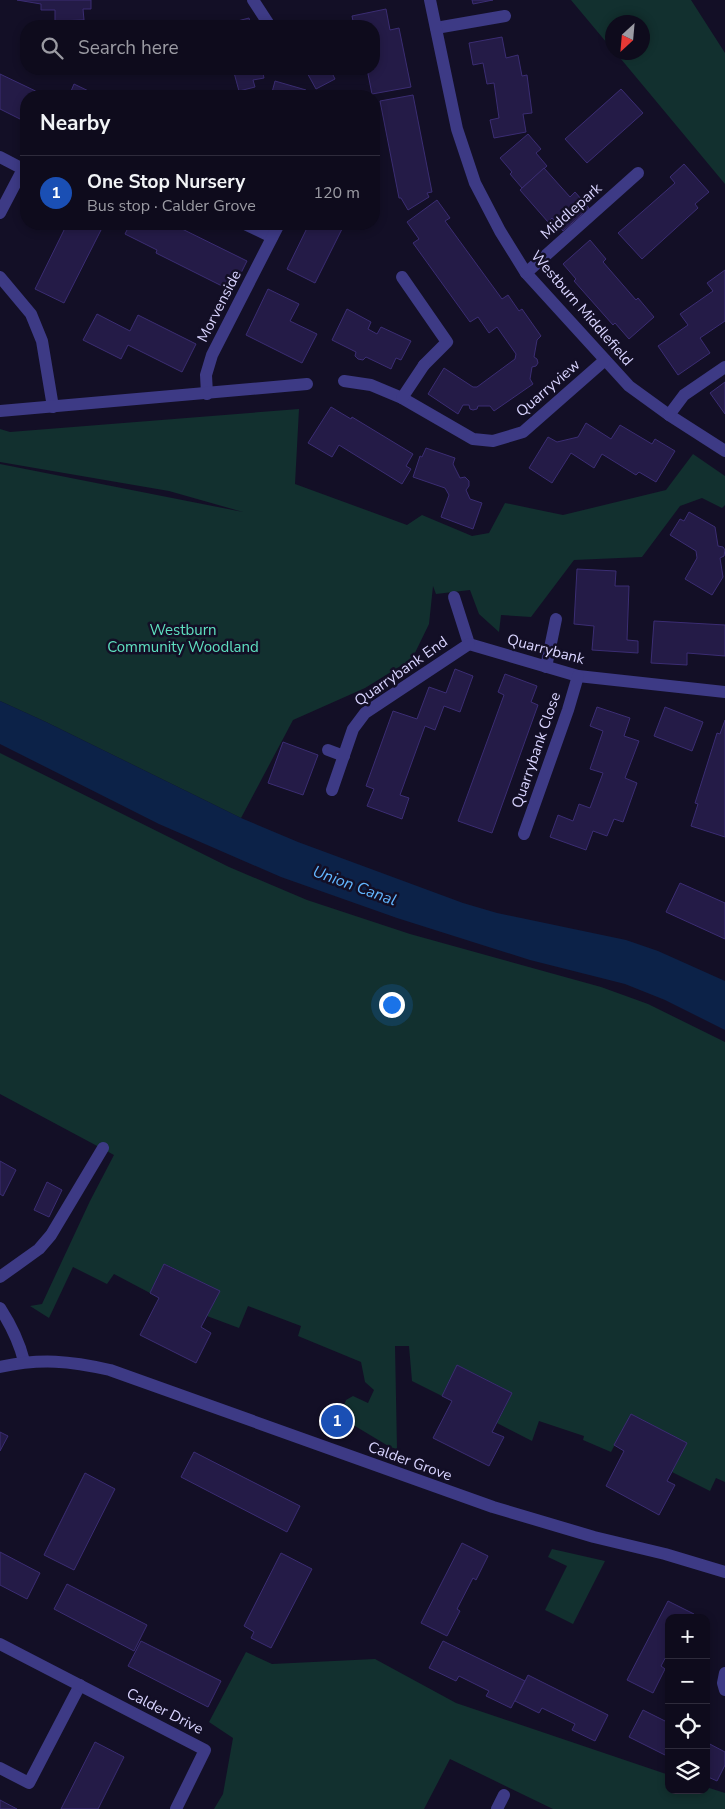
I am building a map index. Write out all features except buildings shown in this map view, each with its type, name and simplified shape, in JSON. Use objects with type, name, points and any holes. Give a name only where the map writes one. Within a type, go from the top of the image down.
[{"type":"street","points":[[253,0],[266,20]]},
{"type":"street","name":"Westburn Middlefield","points":[[430,0],[457,129],[475,184],[500,231],[526,273],[629,386],[668,415],[725,451]]},
{"type":"street","points":[[436,28],[505,16]]},
{"type":"street","points":[[0,157],[20,167]]},
{"type":"street","name":"Middlepark","points":[[526,273],[638,173]]},
{"type":"street","points":[[0,213],[20,178]]},
{"type":"street","points":[[257,230],[272,237]]},
{"type":"street","name":"Morvenside","points":[[207,394],[206,375],[212,355],[276,230]]},
{"type":"street","points":[[0,277],[31,314],[42,341],[53,407]]},
{"type":"street","points":[[402,277],[447,342],[424,365],[402,398]]},
{"type":"street","name":"Quarryview","points":[[344,381],[371,385],[402,398],[473,439],[493,441],[523,432],[605,360]]},
{"type":"street","points":[[668,415],[684,395],[725,367]]},
{"type":"street","points":[[0,411],[307,384]]},
{"type":"street","points":[[454,597],[468,644]]},
{"type":"street","points":[[546,667],[556,619]]},
{"type":"street","name":"Quarrybank","points":[[468,644],[578,676],[725,692]]},
{"type":"street","name":"Quarrybank End","points":[[332,790],[353,728],[365,713],[468,644]]},
{"type":"street","name":"Quarrybank Close","points":[[524,834],[568,710],[578,676]]},
{"type":"street","points":[[328,750],[344,756]]},
{"type":"street","points":[[0,1277],[39,1249],[51,1235],[103,1148]]},
{"type":"street","points":[[0,1308],[11,1325],[24,1361]]},
{"type":"street","name":"Calder Grove","points":[[0,1367],[24,1361],[48,1361],[78,1363],[110,1370],[493,1507],[579,1533],[666,1554],[725,1572]]},
{"type":"street","name":"Calder Drive","points":[[0,1644],[205,1750],[176,1809]]},
{"type":"street","points":[[725,1673],[722,1683],[725,1690]]},
{"type":"street","points":[[0,1768],[29,1783],[80,1685]]},
{"type":"street","points":[[497,1809],[504,1795]]},
{"type":"green space","points":[[571,0],[691,0],[725,53],[725,184],[622,60],[650,60],[650,15],[605,15],[605,41]]},
{"type":"green space","name":"Westburn Community Woodland","points":[[299,409],[295,484],[407,525],[422,515],[472,536],[489,533],[505,503],[563,515],[666,490],[693,454],[725,476],[725,505],[722,508],[702,498],[680,506],[642,557],[574,560],[531,617],[501,615],[499,632],[479,614],[470,590],[436,594],[433,586],[429,624],[412,659],[365,688],[293,720],[241,818],[0,701],[0,464],[243,512],[169,491],[0,462],[0,429],[10,432]]},
{"type":"green space","points":[[0,753],[229,867],[307,900],[410,934],[601,987],[648,1004],[725,1042],[725,1482],[716,1478],[710,1491],[672,1472],[687,1443],[631,1414],[611,1452],[583,1440],[584,1436],[539,1421],[532,1441],[497,1423],[512,1393],[457,1365],[442,1396],[412,1381],[409,1346],[395,1346],[397,1449],[390,1447],[340,1417],[346,1400],[353,1396],[368,1403],[374,1390],[365,1382],[361,1362],[298,1336],[301,1326],[248,1306],[239,1328],[207,1316],[219,1291],[165,1264],[150,1293],[114,1274],[107,1284],[73,1267],[49,1318],[30,1306],[42,1304],[90,1201],[114,1155],[0,1094]]},
{"type":"green space","points":[[552,1549],[605,1561],[573,1624],[545,1610],[567,1566],[548,1557]]},
{"type":"green space","points":[[246,1652],[272,1664],[375,1659],[456,1703],[665,1774],[665,1794],[710,1794],[710,1788],[725,1793],[725,1809],[553,1809],[450,1759],[424,1809],[214,1809],[223,1794],[233,1738],[209,1722]]},
{"type":"water","name":"Union Canal","points":[[0,701],[241,818],[298,842],[463,903],[497,913],[626,940],[658,951],[725,981],[725,1030],[665,1000],[625,984],[530,960],[397,918],[281,877],[159,824],[0,744]]},
{"type":"place","name":"One Stop Nursery","points":[[337,1421]]}]
